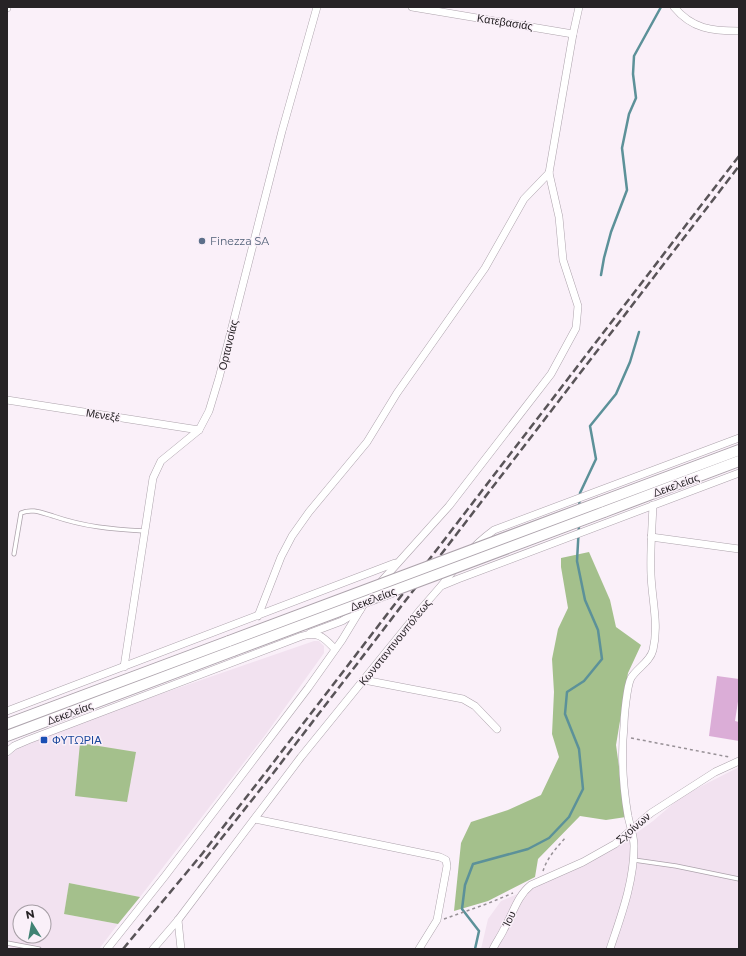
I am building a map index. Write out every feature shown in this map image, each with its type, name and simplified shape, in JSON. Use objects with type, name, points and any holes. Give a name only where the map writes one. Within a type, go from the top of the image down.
[{"type":"main road","name":"Δεκελείας","points":[[7,724],[739,450]]},
{"type":"main road","name":"Δεκελείας","points":[[7,736],[739,461]]},
{"type":"street","name":"Ορτανσίας","points":[[124,667],[153,478],[161,461],[200,430],[209,411],[219,378],[282,131],[317,7]]},
{"type":"street","name":"Κατεβασιάς","points":[[412,7],[573,34]]},
{"type":"street","points":[[107,949],[165,876],[308,688],[370,594],[397,562],[449,506],[551,374],[576,328],[578,306],[563,260],[559,217],[549,173],[579,7]]},
{"type":"street","points":[[674,7],[682,17],[708,29],[723,31],[739,30]]},
{"type":"street","points":[[258,616],[278,564],[292,536],[309,512],[367,442],[397,393],[486,268],[524,199],[549,173]]},
{"type":"street","name":"Μενεξέ","points":[[7,400],[200,430]]},
{"type":"street","points":[[441,586],[466,554],[479,541],[494,530],[739,438]]},
{"type":"street","name":"Κωνσταντινουπόλεως","points":[[153,949],[178,920],[255,820],[301,757],[441,586],[564,538],[739,473]]},
{"type":"street","points":[[610,949],[627,896],[634,860],[634,844],[628,817],[623,770],[623,736],[630,680],[636,670],[647,661],[653,652],[656,629],[651,574],[653,505]]},
{"type":"street","points":[[651,537],[739,549]]},
{"type":"street","points":[[466,554],[484,569]]},
{"type":"street","points":[[7,711],[397,562]]},
{"type":"street","points":[[7,752],[14,746],[28,740],[310,634],[342,621],[361,609]]},
{"type":"street","points":[[310,634],[320,635],[335,649]]},
{"type":"street","points":[[364,680],[463,699],[475,706],[497,729]]},
{"type":"street","name":"Σχοίνων","points":[[525,890],[531,885],[583,862],[615,844],[650,813],[736,759]]},
{"type":"street","points":[[255,820],[440,857],[446,860],[447,866],[437,920],[419,949]]},
{"type":"street","name":"Ίου","points":[[493,949],[518,900],[525,890]]},
{"type":"street","points":[[178,920],[181,949]]},
{"type":"lane","points":[[14,554],[21,514],[28,510],[36,511],[76,524],[146,531]]},
{"type":"lane","points":[[634,860],[676,866],[739,879]]},
{"type":"lane","points":[[7,943],[39,949]]},
{"type":"path","points":[[623,736],[736,759]]},
{"type":"path","points":[[541,881],[545,865],[566,837]]},
{"type":"path","points":[[451,917],[515,892],[525,890]]},
{"type":"shaded area","points":[[314,641],[319,641],[324,646],[324,653],[266,734],[140,897],[69,883],[64,914],[118,924],[99,949],[7,949],[7,758],[25,741]]},
{"type":"shaded area","points":[[739,767],[739,949],[481,949],[488,919],[501,901],[567,873],[617,847],[653,821],[682,796]]},
{"type":"green space","points":[[589,552],[610,600],[616,627],[641,645],[628,673],[616,745],[626,817],[606,820],[580,816],[538,859],[535,877],[488,901],[454,911],[461,843],[471,822],[508,810],[541,795],[559,757],[552,734],[554,692],[552,659],[558,629],[568,608],[561,567],[561,558]]},
{"type":"green space","points":[[80,743],[136,752],[127,802],[75,796]]},
{"type":"green space","points":[[69,883],[140,897],[118,924],[64,914]]},
{"type":"building","points":[[717,676],[739,679],[739,695],[735,721],[739,722],[739,741],[709,736]]},
{"type":"waterway","points":[[601,275],[611,232],[627,190],[622,148],[629,114],[636,98],[633,74],[634,56],[661,7]]},
{"type":"waterway","points":[[579,508],[580,493],[596,459],[590,426],[616,394],[630,362],[639,332]]},
{"type":"waterway","points":[[475,949],[479,931],[462,909],[465,885],[473,864],[528,849],[549,838],[569,817],[583,789],[579,749],[565,714],[567,692],[584,681],[602,659],[598,630],[585,600],[577,561],[579,525]]},
{"type":"railway","points":[[123,949],[202,854],[266,772],[739,156]]},
{"type":"railway","points":[[198,868],[271,776],[739,166]]},
{"type":"place","name":"Finezza SA","points":[[202,241]]},
{"type":"place","name":"ΦΥΤΩΡΙΑ","points":[[44,740]]}]
